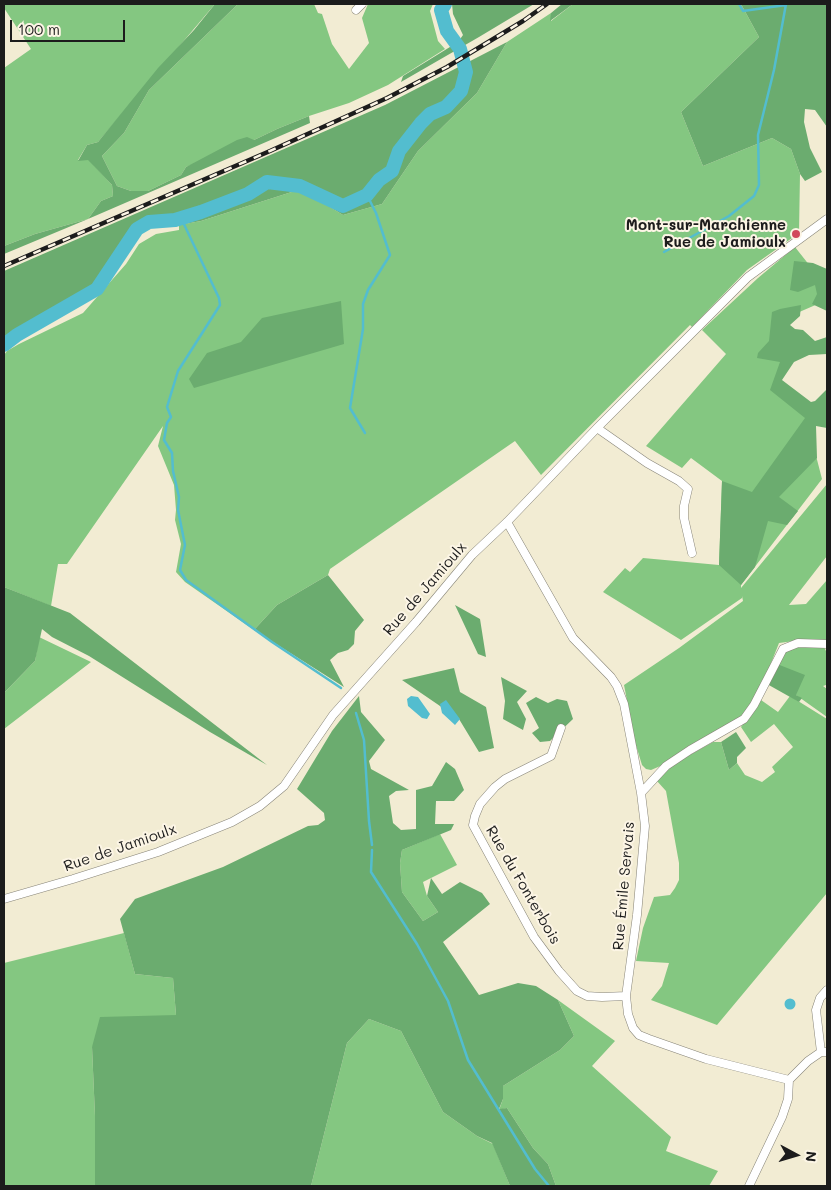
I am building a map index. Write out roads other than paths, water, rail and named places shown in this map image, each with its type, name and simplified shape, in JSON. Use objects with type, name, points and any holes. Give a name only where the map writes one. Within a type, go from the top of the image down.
[{"type":"street","name":"Rue de Jamioulx","points":[[4,899],[158,852],[232,822],[260,806],[284,786],[333,714],[416,622],[472,555],[507,522],[597,428],[748,277],[827,219]]},
{"type":"street","points":[[597,428],[647,463],[679,481],[688,489],[684,506],[684,518],[692,553]]},
{"type":"street","name":"Rue Émile Servais","points":[[507,522],[573,638],[611,677],[617,686],[624,704],[641,793],[645,826],[626,996]]},
{"type":"street","points":[[641,793],[666,766],[744,719],[754,705],[784,649],[798,643],[827,644]]},
{"type":"street","name":"Rue du Fonterbois","points":[[561,728],[551,756],[505,779],[495,787],[480,804],[475,816],[474,825],[534,937],[568,983],[577,991],[587,996],[602,998],[626,996]]},
{"type":"street","points":[[749,1186],[782,1117],[788,1099],[789,1080],[797,1071],[824,1052],[816,1010],[820,998],[827,990]]},
{"type":"street","points":[[626,996],[630,1023],[639,1035],[706,1059],[789,1080]]},
{"type":"water","points":[[411,696],[418,697],[430,714],[427,719],[422,718],[408,706],[407,699]]},
{"type":"water","points":[[446,700],[460,719],[455,725],[442,713],[440,704]]},
{"type":"water","points":[[790,998],[796,1004],[790,1010],[784,1004]]},
{"type":"waterway","points":[[4,345],[17,335],[97,289],[137,229],[149,222],[175,220],[201,212],[248,194],[267,182],[300,186],[343,206],[367,195],[379,180],[392,171],[399,151],[421,123],[430,114],[446,107],[461,91],[466,72],[460,49],[447,31],[441,10],[445,4]]},
{"type":"waterway","points":[[739,4],[743,11],[786,5]]},
{"type":"waterway","points":[[664,252],[729,216],[754,196],[759,185],[758,135],[774,70],[786,4]]},
{"type":"waterway","points":[[365,433],[350,408],[363,329],[363,304],[368,290],[390,255],[376,213],[367,195]]},
{"type":"waterway","points":[[181,218],[219,298],[220,305],[178,371],[167,407],[171,417],[167,423],[164,440],[172,453],[173,471],[179,497],[178,510],[185,545],[180,570],[186,580],[272,642],[341,688]]},
{"type":"waterway","points":[[356,713],[364,740],[372,845]]},
{"type":"waterway","points":[[372,850],[371,872],[417,944],[448,1001],[468,1060],[535,1169],[549,1186]]},
{"type":"railway","points":[[4,266],[270,151],[387,98],[447,67],[523,21],[547,4]]},
{"type":"place","name":"Mont-sur-Marchienne Rue de Jamioulx","points":[[796,234]]}]
